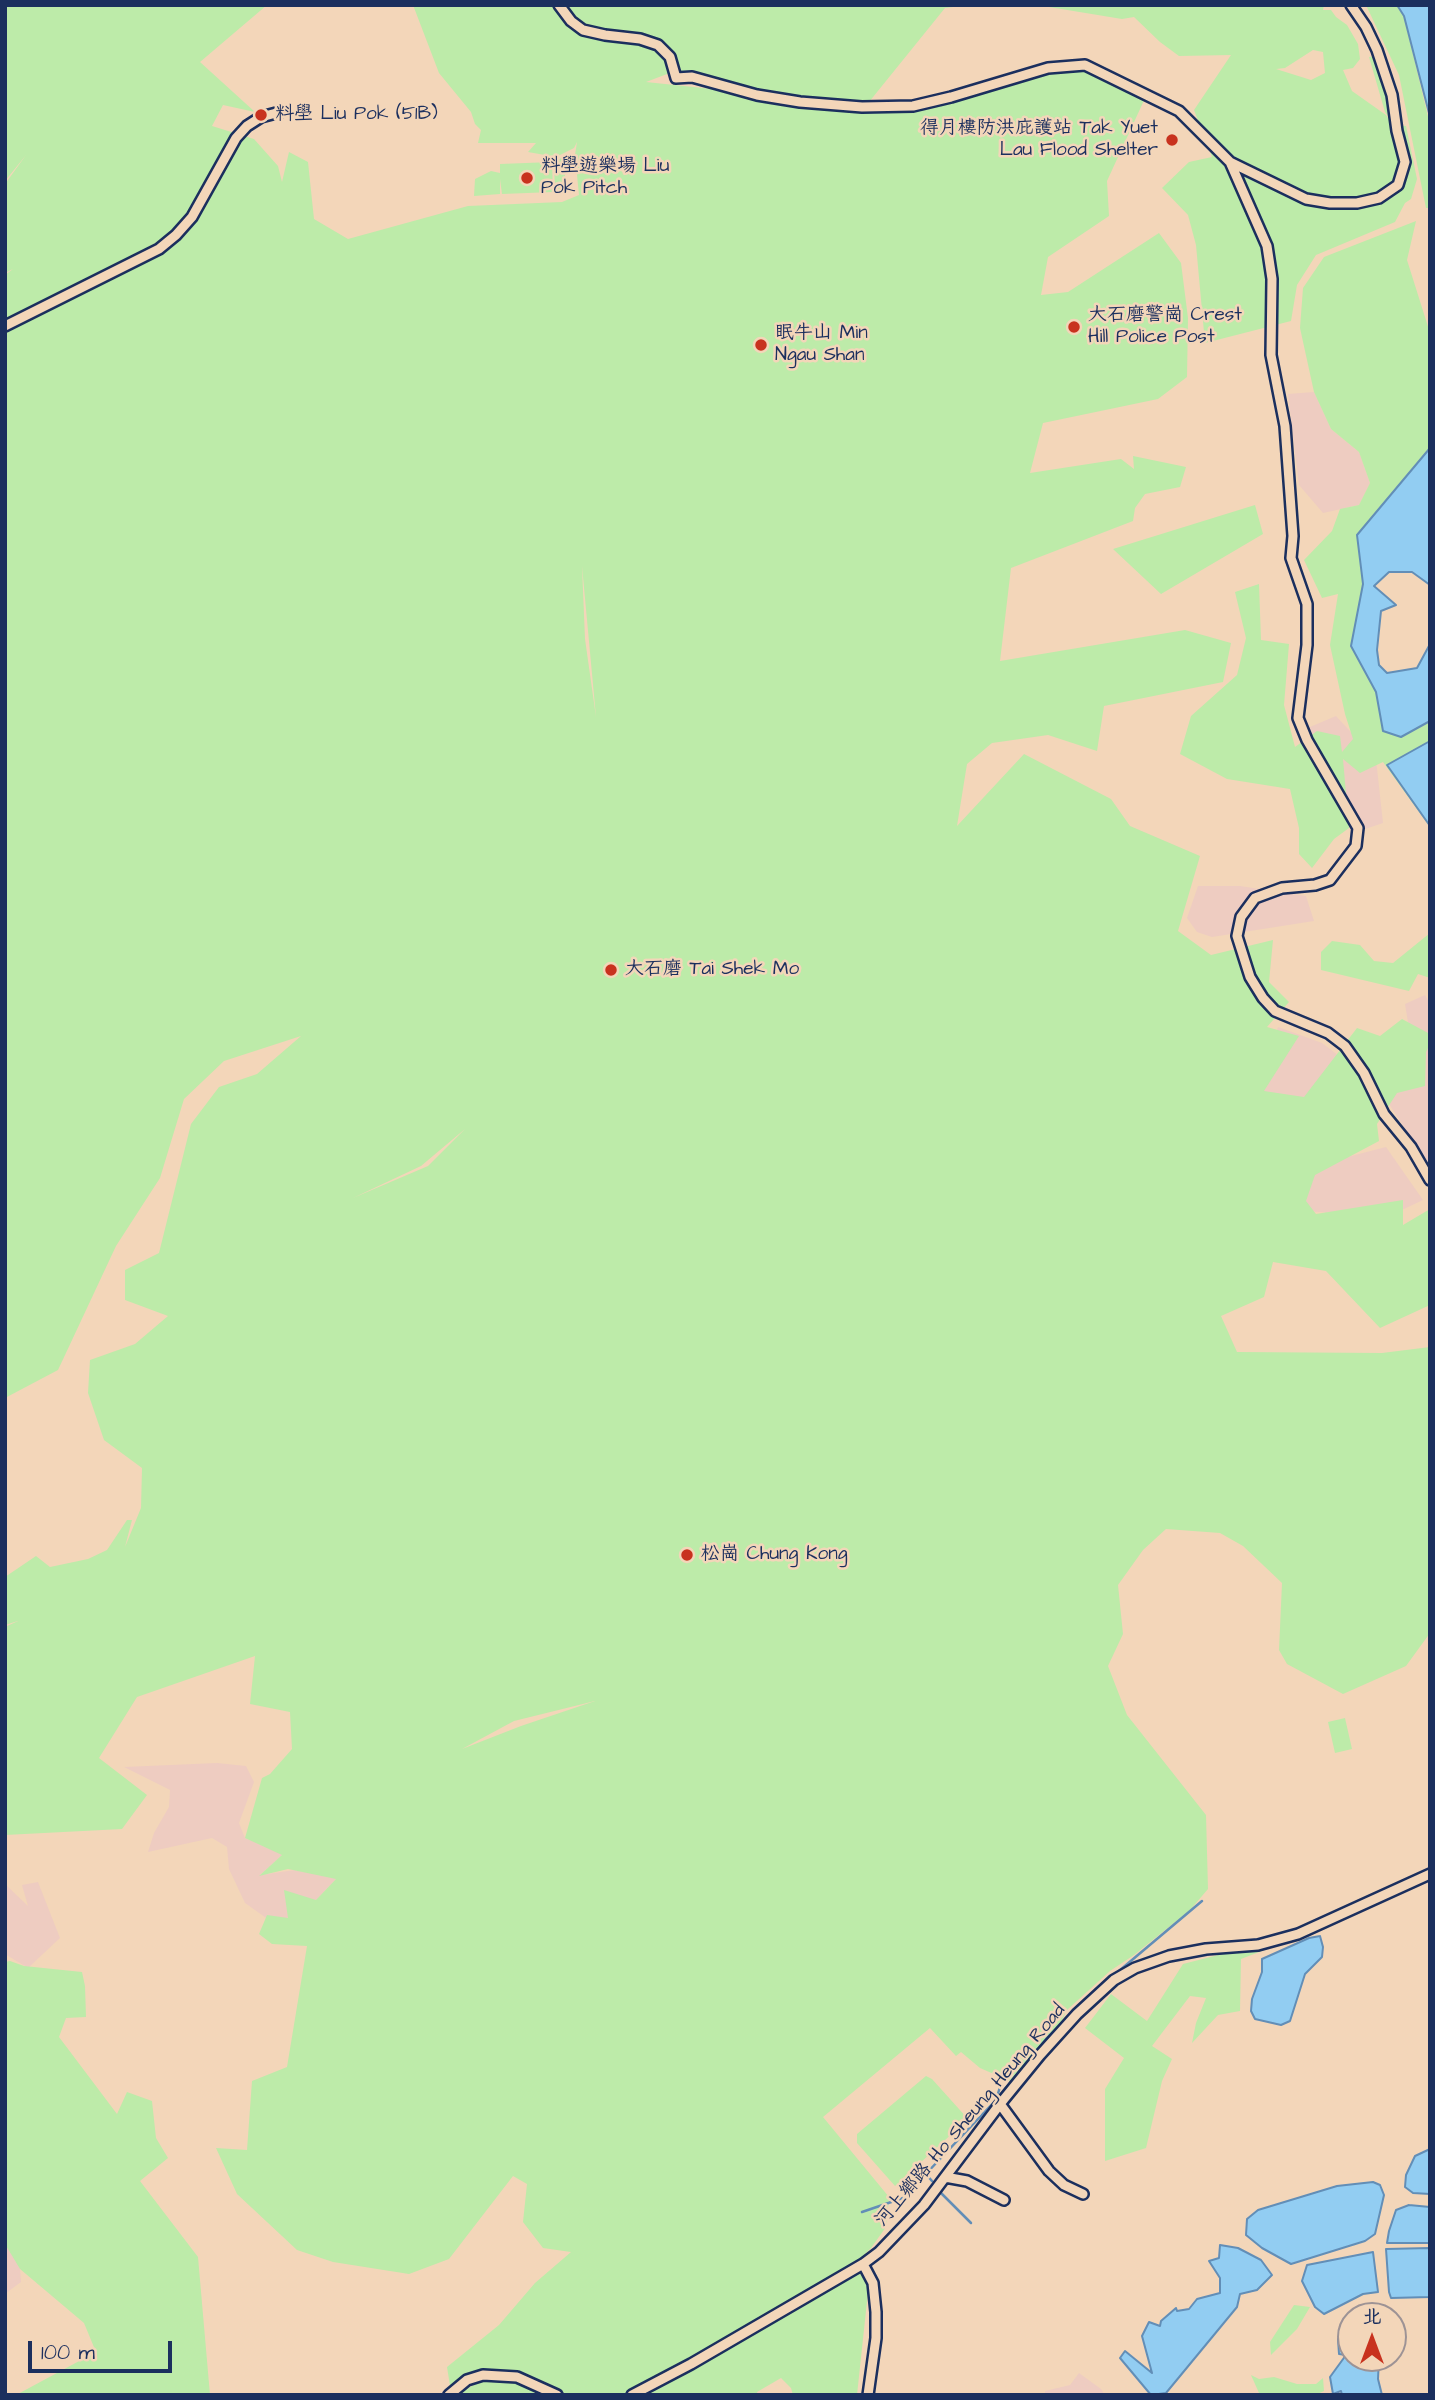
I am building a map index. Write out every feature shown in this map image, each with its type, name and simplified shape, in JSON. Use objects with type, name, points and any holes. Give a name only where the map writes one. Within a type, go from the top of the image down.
[{"type":"street","points":[[559,5],[571,22],[583,30],[646,40],[662,48],[670,57],[676,78],[692,77],[757,95],[800,103],[862,107],[913,106],[1048,68],[1085,65],[1178,111],[1230,162],[1306,199],[1330,204],[1357,203],[1379,198],[1398,185],[1405,162],[1392,95],[1377,50],[1351,5]]},
{"type":"street","points":[[5,326],[159,249],[192,217],[236,138],[247,126],[261,117],[280,112]]},
{"type":"street","points":[[1230,162],[1267,246],[1272,279],[1271,355],[1285,426],[1293,536],[1291,558],[1307,604],[1307,645],[1298,718],[1307,740],[1358,828],[1356,846],[1330,880],[1315,885],[1282,888],[1255,898],[1241,917],[1237,936],[1250,977],[1263,998],[1275,1011],[1328,1033],[1345,1046],[1364,1073],[1384,1114],[1411,1147],[1430,1180]]},
{"type":"street","name":"河上鄉路 Ho Sheung Heung Road","points":[[632,2395],[691,2364],[863,2264],[911,2221],[1000,2104],[1077,2014],[1123,1974],[1169,1956],[1206,1949],[1258,1945],[1298,1934],[1430,1874]]},
{"type":"street","points":[[1000,2104],[1049,2171],[1064,2185],[1083,2194]]},
{"type":"street","points":[[945,2178],[967,2181],[1004,2200]]},
{"type":"street","points":[[863,2264],[873,2283],[876,2312],[876,2338],[868,2395]]},
{"type":"street","points":[[449,2395],[467,2380],[483,2375],[517,2377],[556,2395]]},
{"type":"shaded area","points":[[1314,392],[1331,429],[1359,452],[1370,483],[1359,505],[1323,513],[1299,485],[1288,394]]},
{"type":"shaded area","points":[[1336,716],[1376,759],[1383,823],[1353,833],[1298,732]]},
{"type":"shaded area","points":[[1198,886],[1240,886],[1306,896],[1314,921],[1212,937],[1197,932],[1187,918]]},
{"type":"shaded area","points":[[1425,995],[1430,1004],[1430,1167],[1374,1081],[1416,1071],[1405,1004]]},
{"type":"shaded area","points":[[1278,1027],[1322,1043],[1343,1059],[1372,1125],[1244,1140]]},
{"type":"shaded area","points":[[1386,1147],[1423,1200],[1387,1217],[1292,1210],[1293,1171]]},
{"type":"shaded area","points":[[217,1763],[246,1766],[254,1782],[239,1823],[245,1838],[285,1853],[260,1875],[295,1870],[337,1878],[316,1900],[289,1918],[269,1920],[245,1903],[229,1869],[227,1847],[212,1838],[148,1852],[154,1833],[169,1807],[170,1790],[124,1767]]},
{"type":"shaded area","points":[[38,1882],[60,1938],[28,1968],[5,1954],[5,1884],[28,1906],[22,1885]]},
{"type":"shaded area","points":[[5,2241],[19,2256],[21,2282],[5,2294]]},
{"type":"shaded area","points":[[1079,2373],[1105,2395],[1045,2395],[1045,2391],[1070,2385]]},
{"type":"green space","points":[[5,5],[267,5],[200,62],[255,112],[223,105],[212,126],[254,139],[278,166],[282,182],[289,152],[308,162],[314,219],[348,239],[468,206],[562,202],[579,195],[575,155],[577,142],[574,148],[556,157],[528,152],[536,143],[478,143],[481,130],[475,124],[471,112],[439,73],[413,5],[555,5],[559,14],[566,18],[559,5],[969,5],[945,8],[869,102],[913,106],[1048,68],[1085,65],[1146,96],[1107,181],[1109,216],[1048,257],[1041,295],[1068,292],[1159,233],[1181,263],[1188,318],[1187,377],[1158,399],[1043,423],[1030,473],[1121,459],[1134,469],[1133,456],[1186,467],[1180,487],[1145,494],[1135,508],[1133,521],[1011,568],[1000,661],[1185,630],[1231,643],[1223,682],[1104,706],[1097,751],[1048,735],[992,743],[967,764],[957,826],[1024,754],[1111,799],[1130,826],[1200,856],[1178,931],[1211,955],[1273,940],[1269,982],[1289,1002],[1267,1027],[1299,1036],[1264,1091],[1304,1097],[1357,1028],[1380,1036],[1402,1019],[1430,1034],[1430,1044],[1426,1052],[1425,1086],[1397,1093],[1377,1124],[1379,1141],[1315,1175],[1306,1201],[1316,1214],[1403,1200],[1403,1225],[1430,1209],[1430,1305],[1380,1328],[1326,1271],[1273,1262],[1264,1297],[1221,1316],[1237,1352],[1382,1353],[1430,1347],[1430,1633],[1406,1666],[1343,1694],[1287,1664],[1279,1650],[1282,1583],[1243,1546],[1220,1533],[1166,1529],[1143,1550],[1118,1585],[1123,1634],[1108,1666],[1127,1715],[1206,1815],[1208,1889],[1190,1910],[1110,1971],[1067,2010],[1055,2034],[1010,2081],[980,2068],[961,2052],[956,2056],[930,2028],[823,2117],[889,2197],[886,2227],[871,2248],[861,2258],[754,2322],[621,2395],[565,2395],[520,2374],[478,2376],[451,2392],[447,2367],[499,2325],[535,2283],[571,2252],[543,2248],[523,2222],[527,2184],[513,2176],[449,2259],[409,2274],[333,2262],[297,2250],[237,2194],[216,2148],[247,2150],[252,2081],[287,2067],[307,1946],[272,1944],[259,1934],[267,1915],[288,1918],[284,1890],[316,1900],[336,1879],[288,1869],[259,1876],[282,1855],[245,1838],[262,1778],[270,1774],[292,1749],[290,1712],[250,1704],[255,1656],[137,1697],[99,1758],[147,1795],[122,1829],[5,1835],[5,1627],[18,1621],[5,1625],[5,1577],[36,1556],[50,1567],[88,1559],[107,1550],[127,1520],[132,1520],[125,1547],[141,1508],[142,1468],[104,1440],[88,1393],[90,1360],[135,1344],[168,1316],[125,1300],[125,1270],[159,1253],[191,1124],[219,1087],[257,1074],[301,1036],[224,1061],[184,1099],[160,1178],[116,1246],[58,1370],[5,1398],[5,275],[13,269],[5,273],[5,184],[26,155],[5,181]],"holes":[[[675,71],[722,90],[646,82]],[[582,566],[596,717],[585,639]],[[465,1129],[428,1166],[353,1198],[421,1166]],[[595,1701],[462,1749],[514,1721]]]},
{"type":"green space","points":[[1037,5],[1324,5],[1323,10],[1331,10],[1347,25],[1358,44],[1360,59],[1353,68],[1343,70],[1352,91],[1386,115],[1393,125],[1406,126],[1417,179],[1411,199],[1405,203],[1395,222],[1316,255],[1297,285],[1291,321],[1205,343],[1196,245],[1188,215],[1162,188],[1189,162],[1212,157],[1194,110],[1231,55],[1179,56],[1134,17],[1122,19]],"holes":[[[1313,50],[1323,52],[1325,73],[1311,80],[1276,69],[1285,68]]]},
{"type":"green space","points":[[1366,5],[1397,5],[1404,16],[1430,125],[1430,208],[1426,208],[1399,75]]},
{"type":"green space","points":[[1375,56],[1386,88],[1391,120],[1385,112],[1369,57]]},
{"type":"green space","points":[[565,156],[565,184],[555,192],[554,162]]},
{"type":"green space","name":"料壆遊樂場 Liu Pok Pitch","points":[[552,162],[553,192],[502,194],[500,179],[500,194],[474,196],[475,179],[491,171],[500,173],[500,164]]},
{"type":"green space","points":[[1416,221],[1407,260],[1430,333],[1430,448],[1357,535],[1363,584],[1351,646],[1401,737],[1430,722],[1430,827],[1383,762],[1360,773],[1343,759],[1349,828],[1334,839],[1312,868],[1299,854],[1299,828],[1290,789],[1227,779],[1180,754],[1191,716],[1237,675],[1246,638],[1235,592],[1259,584],[1261,640],[1289,644],[1284,705],[1295,747],[1317,731],[1340,736],[1342,752],[1353,739],[1330,645],[1338,594],[1322,598],[1304,560],[1332,531],[1340,509],[1359,505],[1370,483],[1359,452],[1331,429],[1314,392],[1300,328],[1303,288],[1324,257]]},
{"type":"green space","points":[[1255,505],[1263,534],[1161,594],[1113,549]]},
{"type":"green space","points":[[1430,933],[1430,978],[1418,974],[1409,991],[1321,970],[1321,952],[1332,941],[1360,945],[1374,961],[1393,963]]},
{"type":"green space","points":[[1345,1718],[1352,1749],[1335,1753],[1328,1722]]},
{"type":"green space","points":[[1280,1944],[1241,1959],[1240,2011],[1218,2015],[1192,2043],[1196,2023],[1206,1998],[1190,1996],[1152,2046],[1172,2059],[1162,2081],[1146,2148],[1105,2161],[1105,2089],[1124,2058],[1085,2028],[1111,1994],[1147,2021],[1183,1964],[1230,1952]]},
{"type":"green space","points":[[5,1962],[24,1966],[82,1972],[86,2017],[66,2018],[59,2037],[117,2114],[127,2092],[152,2101],[156,2138],[168,2158],[140,2181],[198,2257],[210,2395],[16,2395],[96,2352],[84,2323],[20,2269],[5,2244]]},
{"type":"green space","points":[[926,2076],[932,2079],[968,2119],[895,2186],[857,2143],[857,2134]]},
{"type":"green space","points":[[859,2270],[865,2278],[868,2292],[857,2395],[793,2395],[791,2388],[781,2378],[757,2392],[758,2395],[640,2395]]},
{"type":"green space","points":[[1294,2305],[1310,2307],[1297,2329],[1271,2355],[1270,2342]]},
{"type":"green space","points":[[1251,2375],[1259,2379],[1274,2377],[1297,2384],[1316,2384],[1323,2378],[1324,2391],[1315,2395],[1259,2393]]},
{"type":"green space","points":[[480,2381],[519,2381],[547,2395],[457,2395]]},
{"type":"water","points":[[1397,5],[1430,5],[1430,117],[1404,16]]},
{"type":"water","points":[[1430,448],[1430,585],[1412,572],[1389,572],[1374,586],[1396,605],[1381,611],[1377,650],[1379,665],[1387,673],[1417,668],[1430,644],[1430,721],[1401,737],[1383,731],[1376,692],[1351,646],[1363,584],[1357,535]]},
{"type":"water","points":[[1430,741],[1430,826],[1387,765]]},
{"type":"water","points":[[1320,1936],[1322,1957],[1305,1974],[1290,2021],[1281,2025],[1255,2019],[1251,2011],[1252,1999],[1262,1972],[1262,1959],[1309,1938]]},
{"type":"water","points":[[1430,2149],[1430,2194],[1413,2193],[1405,2187],[1406,2175],[1415,2156]]},
{"type":"water","points":[[1373,2182],[1380,2185],[1384,2195],[1375,2234],[1365,2241],[1291,2264],[1262,2248],[1246,2235],[1247,2219],[1258,2210],[1337,2186]]},
{"type":"water","points":[[1409,2205],[1430,2207],[1430,2243],[1387,2243],[1396,2210]]},
{"type":"water","points":[[1220,2245],[1238,2248],[1261,2260],[1272,2275],[1257,2290],[1240,2294],[1237,2307],[1166,2393],[1151,2395],[1120,2358],[1125,2351],[1152,2373],[1142,2336],[1149,2322],[1160,2326],[1161,2321],[1176,2308],[1177,2311],[1189,2309],[1197,2299],[1220,2293],[1220,2278],[1209,2261],[1219,2258]]},
{"type":"water","points":[[1430,2248],[1430,2297],[1391,2298],[1386,2249]]},
{"type":"water","points":[[1373,2252],[1378,2292],[1363,2294],[1347,2302],[1337,2302],[1337,2307],[1324,2314],[1315,2307],[1302,2281],[1307,2265]]},
{"type":"water","points":[[1337,2367],[1337,2372],[1378,2372],[1382,2395],[1342,2395],[1341,2391],[1333,2394],[1330,2377]]},
{"type":"waterway","points":[[1113,1976],[1202,1901]]},
{"type":"waterway","points":[[1084,2002],[1097,1990]]},
{"type":"waterway","points":[[996,2100],[1047,2038],[1072,2014]]},
{"type":"waterway","points":[[862,2212],[903,2198],[996,2100],[1000,2087]]},
{"type":"waterway","points":[[925,2173],[932,2181]]},
{"type":"waterway","points":[[941,2193],[971,2223]]},
{"type":"place","name":"料壆 Liu Pok (51B)","points":[[261,115]]},
{"type":"place","name":"得月樓防洪庇護站 Tak Yuet Lau Flood Shelter","points":[[1172,140]]},
{"type":"place","name":"料壆遊樂場 Liu Pok Pitch","points":[[527,178]]},
{"type":"place","name":"大石磨警崗 Crest Hill Police Post","points":[[1074,327]]},
{"type":"place","name":"眠牛山 Min Ngau Shan","points":[[761,345]]},
{"type":"place","name":"大石磨 Tai Shek Mo","points":[[611,970]]},
{"type":"place","name":"松崗 Chung Kong","points":[[687,1555]]}]
